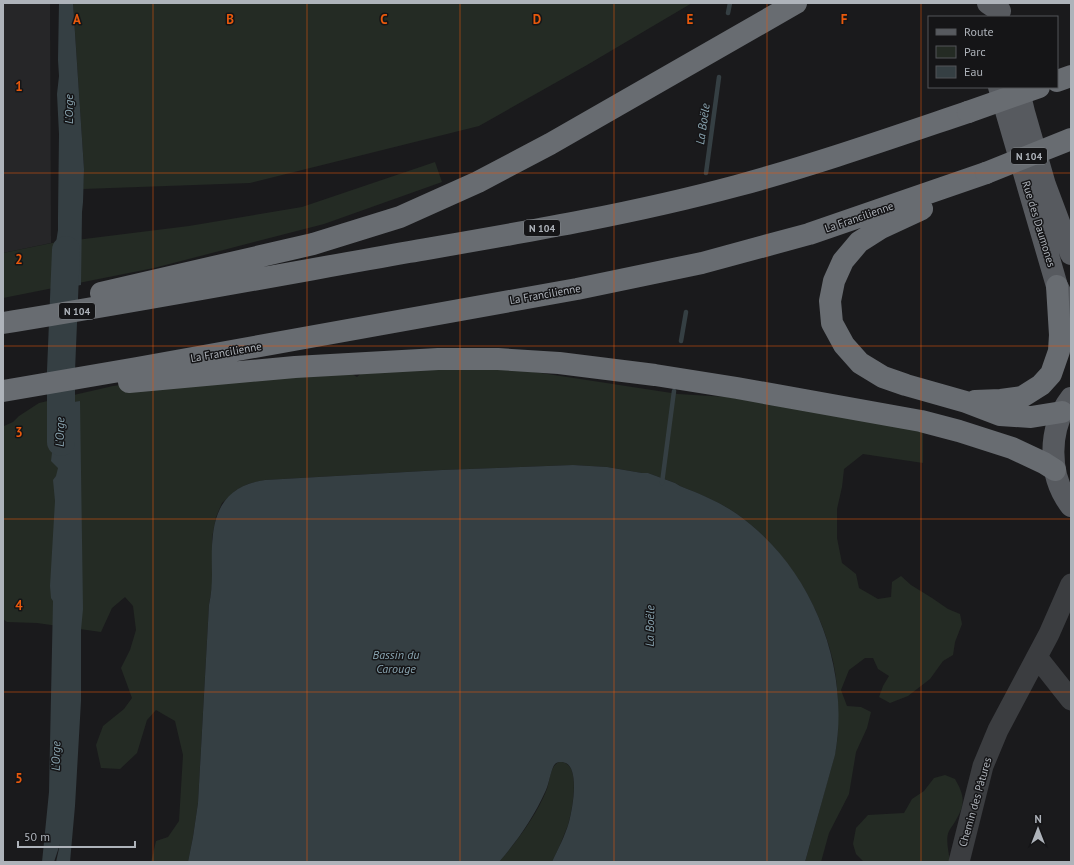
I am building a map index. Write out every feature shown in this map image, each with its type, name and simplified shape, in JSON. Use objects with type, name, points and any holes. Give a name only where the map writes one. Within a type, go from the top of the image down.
[{"type":"highway","points":[[108,299],[313,244],[400,217],[478,182],[550,144],[796,3]]},
{"type":"highway","points":[[1058,81],[1071,76]]},
{"type":"highway","name":"N 104","points":[[3,323],[47,309],[562,225],[678,200],[800,168],[1036,88]]},
{"type":"highway","name":"La Francilienne","points":[[3,390],[577,289],[702,264],[809,234],[956,184],[1071,139]]},
{"type":"highway","points":[[956,184],[939,202],[881,228],[859,242],[843,261],[834,281],[830,301],[832,323],[844,345],[860,363],[883,377],[966,402],[1000,415],[1031,417],[1067,405]]},
{"type":"highway","points":[[966,402],[1002,400],[1022,397],[1041,385],[1051,374],[1059,351],[1060,335],[1057,286]]},
{"type":"highway","points":[[3,310],[47,309]]},
{"type":"highway","points":[[95,374],[123,383],[295,367],[438,359],[498,359],[559,363],[655,375],[737,388],[921,421],[959,431],[1012,448],[1044,463],[1055,470]]},
{"type":"main road","points":[[976,3],[980,16]]},
{"type":"main road","name":"Rue des Daumones","points":[[998,88],[1057,286],[1071,313]]},
{"type":"main road","name":"Rue des Daumones","points":[[1018,88],[1045,185],[1071,254]]},
{"type":"main road","points":[[1067,405],[1057,426],[1054,438],[1053,454],[1055,470],[1060,487],[1071,506]]},
{"type":"street","name":"Chemin des Pâtures","points":[[959,862],[983,766],[998,730],[1049,634],[1071,584]]},
{"type":"street","points":[[1037,657],[1071,700]]},
{"type":"shaded area","points":[[3,3],[50,3],[51,243],[3,253]]},
{"type":"green space","points":[[73,3],[692,3],[479,126],[250,183],[83,189],[84,169]]},
{"type":"green space","points":[[435,162],[442,182],[324,224],[154,268],[3,298],[3,253],[52,243],[189,226],[302,207]]},
{"type":"green space","points":[[371,364],[485,366],[678,394],[727,397],[923,430],[923,463],[863,454],[844,469],[837,509],[837,538],[842,563],[856,574],[859,588],[878,599],[891,597],[892,582],[901,576],[911,585],[948,609],[960,614],[962,624],[955,642],[953,655],[943,661],[930,679],[908,696],[890,703],[879,697],[889,676],[878,669],[873,658],[865,658],[849,670],[841,690],[847,706],[861,707],[871,712],[867,728],[856,752],[849,794],[829,833],[821,862],[805,862],[836,748],[838,702],[833,661],[827,640],[810,598],[785,560],[770,543],[737,514],[717,502],[675,483],[648,473],[607,467],[573,465],[442,470],[265,480],[248,484],[240,488],[222,503],[216,517],[212,538],[212,586],[209,605],[198,803],[193,837],[188,862],[151,862],[156,841],[168,837],[179,821],[183,755],[175,721],[156,710],[147,720],[137,753],[120,769],[101,768],[96,745],[103,726],[124,709],[132,698],[121,668],[130,650],[136,630],[133,606],[125,597],[112,608],[101,632],[37,623],[7,622],[3,619],[3,426],[13,422],[19,416],[39,403],[113,386],[250,368],[337,365],[357,377]]},
{"type":"green space","points":[[559,762],[566,763],[571,770],[573,776],[574,794],[568,825],[552,862],[499,862],[520,836],[532,818],[543,799],[552,770]]},
{"type":"green space","points":[[945,775],[955,779],[963,799],[959,814],[948,834],[947,842],[950,862],[864,862],[856,854],[853,844],[856,828],[868,815],[904,813],[912,799],[924,791],[934,778]]},
{"type":"water","points":[[59,3],[73,3],[84,169],[81,285],[53,290],[53,262],[58,230],[59,134],[57,94],[59,76]]},
{"type":"water","points":[[80,401],[83,609],[81,630],[81,701],[75,806],[70,862],[56,862],[60,844],[54,862],[42,862],[49,792],[53,601],[51,598],[50,586],[55,501],[53,480],[56,476],[58,468],[51,461],[53,444],[51,434],[56,417],[56,405]]},
{"type":"water","name":"Bassin du Carouge","points":[[573,465],[607,467],[648,473],[675,483],[724,506],[737,514],[763,536],[786,562],[805,590],[820,621],[831,654],[837,687],[838,721],[835,755],[805,862],[552,862],[569,822],[574,791],[573,774],[570,767],[566,763],[560,762],[556,763],[554,766],[546,790],[531,819],[499,862],[188,862],[198,803],[209,605],[212,582],[212,542],[214,527],[224,502],[234,492],[247,485],[265,480],[442,470]]},
{"type":"waterway","name":"La Boële","points":[[728,13],[730,3]]},
{"type":"waterway","name":"La Boële","points":[[706,173],[719,77]]},
{"type":"waterway","name":"L'Orge","points":[[61,442],[61,371],[66,250]]},
{"type":"waterway","name":"La Boële","points":[[681,341],[686,312]]},
{"type":"waterway","name":"La Boële","points":[[662,483],[674,391]]}]
